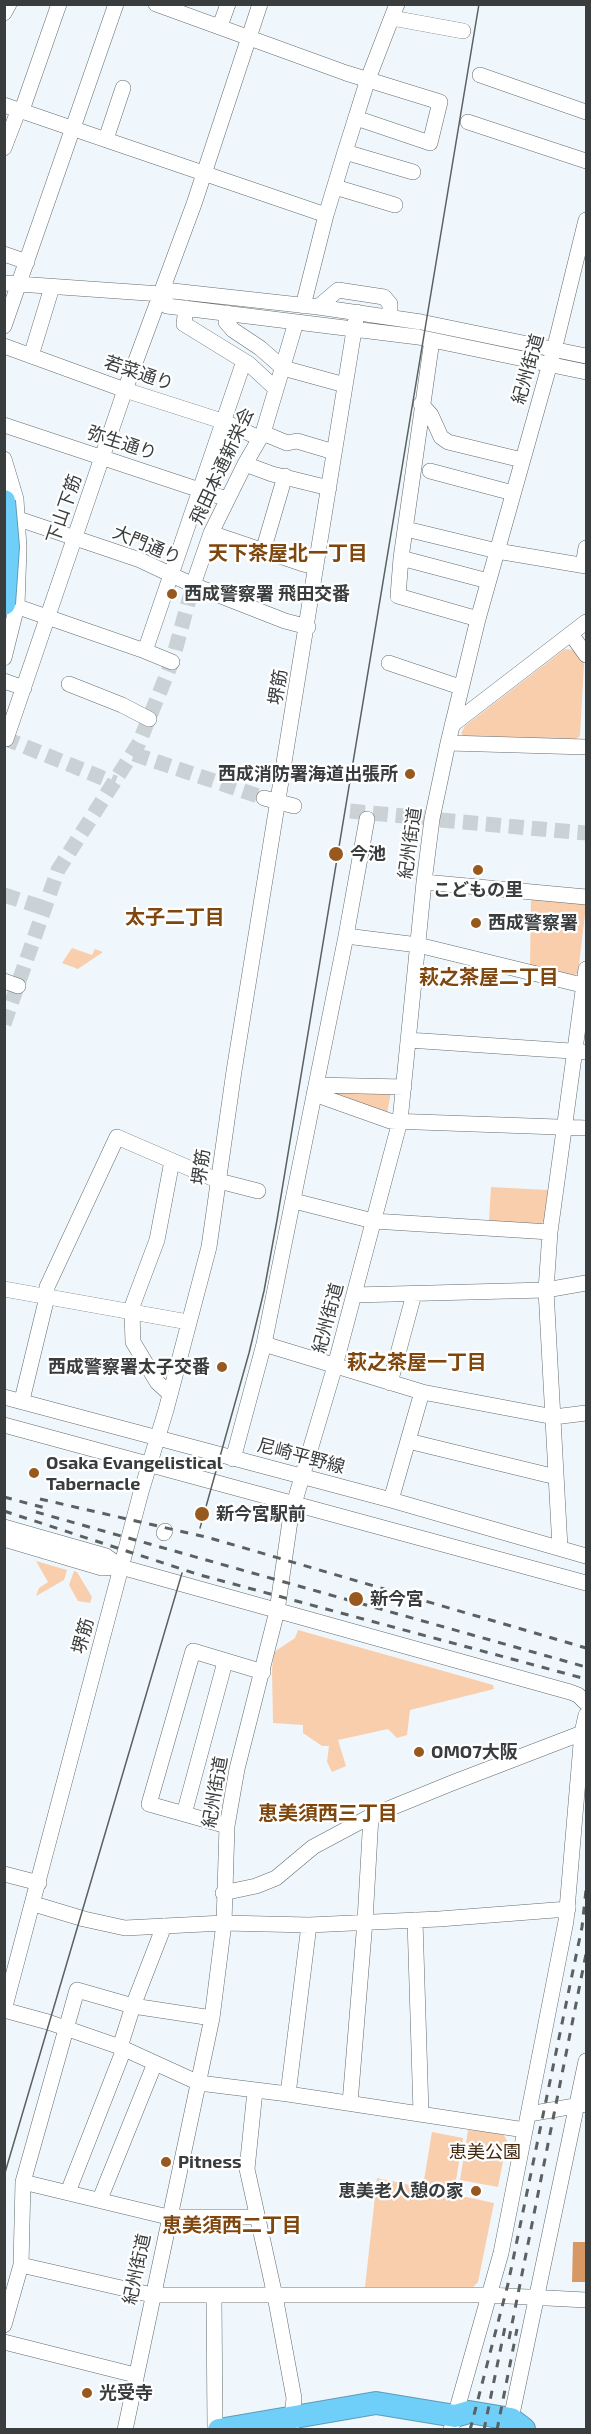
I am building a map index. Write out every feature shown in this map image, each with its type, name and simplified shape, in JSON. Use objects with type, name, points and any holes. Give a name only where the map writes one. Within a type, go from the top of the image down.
[{"type":"highway","points":[[8,604],[9,511]]},
{"type":"highway","points":[[217,2430],[292,2423],[376,2403],[453,2423],[469,2412],[515,2427]]},
{"type":"street","points":[[4,13],[9,4]]},
{"type":"street","points":[[4,148],[17,114],[22,110],[59,4]]},
{"type":"street","points":[[4,326],[12,284],[27,262],[116,4]]},
{"type":"street","points":[[156,4],[368,80],[440,102],[430,143],[356,118]]},
{"type":"street","points":[[220,26],[228,4]]},
{"type":"street","name":"下山下筋","points":[[6,739],[125,390],[194,204],[202,173],[260,4]]},
{"type":"street","points":[[311,306],[317,250],[326,215],[368,80],[395,11],[463,31]]},
{"type":"street","points":[[480,75],[586,112]]},
{"type":"street","points":[[106,140],[123,88]]},
{"type":"street","points":[[4,105],[326,215]]},
{"type":"street","points":[[468,122],[586,161]]},
{"type":"street","points":[[345,152],[413,172]]},
{"type":"street","points":[[335,187],[395,205]]},
{"type":"street","name":"紀州街道","points":[[125,2430],[168,2217],[212,2018],[224,1923],[223,1893],[227,1826],[237,1769],[277,1611],[284,1555],[295,1503],[335,1366],[400,1121],[432,819],[460,687],[552,357],[586,220]]},
{"type":"street","points":[[4,254],[27,262]]},
{"type":"street","points":[[12,284],[161,294],[173,291],[390,316],[552,357],[586,372]]},
{"type":"street","points":[[31,356],[52,287]]},
{"type":"street","points":[[311,306],[338,290],[384,297],[390,304],[390,316]]},
{"type":"street","points":[[161,294],[167,306],[355,328],[552,357],[586,356]]},
{"type":"street","points":[[186,308],[184,324],[244,361],[276,389]]},
{"type":"street","name":"堺筋","points":[[4,2010],[34,1904],[32,1881],[158,1438],[209,1247],[271,800],[308,627],[357,312]]},
{"type":"street","points":[[227,313],[226,322],[233,330],[260,348],[283,368],[345,385]]},
{"type":"street","name":"飛田本通新栄会","points":[[193,585],[211,533],[244,464],[261,435],[294,329]]},
{"type":"street","points":[[432,340],[421,404],[398,596],[478,619]]},
{"type":"street","name":"若菜通り","points":[[4,346],[125,390],[261,435],[288,443],[297,441],[334,452]]},
{"type":"street","points":[[145,651],[244,361]]},
{"type":"street","points":[[421,404],[431,415],[441,436],[448,442],[522,460]]},
{"type":"street","name":"弥生通り","points":[[4,425],[227,499]]},
{"type":"street","points":[[4,459],[14,490],[9,511]]},
{"type":"street","points":[[244,464],[329,488]]},
{"type":"street","points":[[430,471],[513,494]]},
{"type":"street","points":[[263,551],[285,476]]},
{"type":"street","name":"大門通り","points":[[9,511],[140,560],[193,585],[285,621],[308,627]]},
{"type":"street","points":[[406,529],[497,551],[585,566],[586,548]]},
{"type":"street","points":[[211,533],[316,567]]},
{"type":"street","points":[[401,558],[488,582]]},
{"type":"street","points":[[4,658],[8,604],[172,662]]},
{"type":"street","points":[[452,725],[586,622]]},
{"type":"street","points":[[571,634],[586,655]]},
{"type":"street","points":[[389,663],[460,687]]},
{"type":"street","points":[[4,681],[24,688]]},
{"type":"street","points":[[69,684],[150,719]]},
{"type":"street","points":[[448,743],[586,747]]},
{"type":"street","points":[[271,800],[294,806]]},
{"type":"street","points":[[233,1459],[264,1344],[346,936],[367,819]]},
{"type":"street","points":[[424,882],[586,897]]},
{"type":"street","points":[[346,936],[418,945],[585,986]]},
{"type":"street","points":[[560,1548],[546,1290],[550,1232],[564,1127],[580,1052],[586,969]]},
{"type":"street","points":[[408,1040],[580,1052]]},
{"type":"street","points":[[315,1090],[404,1087]]},
{"type":"street","points":[[315,1090],[390,1121],[586,1128]]},
{"type":"street","points":[[9,1397],[47,1297],[47,1287],[117,1137],[219,1181],[258,1191]]},
{"type":"street","points":[[170,1394],[157,1382],[134,1342],[132,1312],[157,1240],[172,1161]]},
{"type":"street","points":[[294,1200],[373,1221],[550,1232]]},
{"type":"street","points":[[354,1295],[546,1290],[586,1283]]},
{"type":"street","points":[[4,1289],[188,1322]]},
{"type":"street","points":[[390,1383],[414,1294]]},
{"type":"street","points":[[264,1344],[422,1392],[554,1417],[586,1413]]},
{"type":"street","points":[[391,1500],[422,1392]]},
{"type":"street","name":"尼崎平野線","points":[[9,1397],[391,1500],[586,1556]]},
{"type":"street","points":[[4,1425],[586,1583]]},
{"type":"street","points":[[408,1441],[556,1477]]},
{"type":"street","points":[[4,1527],[106,1556],[121,1567]]},
{"type":"street","points":[[4,1539],[102,1568],[121,1567],[570,1692],[578,1695],[586,1703]]},
{"type":"street","points":[[227,1826],[149,1804],[193,1651],[263,1672]]},
{"type":"street","points":[[184,1814],[225,1662]]},
{"type":"street","points":[[453,2423],[501,2253],[568,1909],[580,1838],[582,1733],[586,1715]]},
{"type":"street","points":[[223,1893],[256,1886],[276,1878],[313,1847],[371,1816],[452,1782],[582,1733]]},
{"type":"street","points":[[350,2103],[371,1816]]},
{"type":"street","points":[[4,1874],[32,1881]]},
{"type":"street","points":[[34,1904],[125,1928],[224,1923],[309,1925],[568,1909]]},
{"type":"street","points":[[415,1920],[421,2113]]},
{"type":"street","points":[[288,2094],[309,1925]]},
{"type":"street","points":[[68,2192],[122,2048],[133,2006],[164,1926]]},
{"type":"street","points":[[4,2325],[21,2265],[23,2182],[77,1990],[133,2006],[212,2018]]},
{"type":"street","points":[[4,2010],[66,2028],[122,2048],[199,2083],[421,2113],[525,2130]]},
{"type":"street","points":[[515,2427],[537,2296],[582,2104],[586,2061]]},
{"type":"street","points":[[100,2199],[155,2063]]},
{"type":"street","points":[[255,2091],[247,2169],[275,2296],[294,2398],[292,2423]]},
{"type":"street","points":[[529,2114],[582,2104]]},
{"type":"street","points":[[23,2182],[168,2217],[257,2217]]},
{"type":"street","points":[[21,2265],[152,2295],[489,2295],[586,2300]]},
{"type":"street","points":[[214,2296],[217,2430]]},
{"type":"street","points":[[4,2342],[135,2375]]},
{"type":"green space","points":[[565,649],[574,650],[584,664],[580,736],[576,739],[465,738],[461,733],[465,726]]},
{"type":"green space","points":[[531,898],[584,903],[586,906],[578,973],[573,976],[530,965]]},
{"type":"green space","points":[[72,948],[92,955],[95,949],[103,952],[78,969],[62,963]]},
{"type":"green space","points":[[391,1092],[387,1114],[329,1093]]},
{"type":"green space","points":[[491,1187],[548,1190],[544,1221],[539,1225],[489,1221]]},
{"type":"green space","points":[[36,1561],[67,1570],[64,1580],[36,1596],[39,1588],[48,1582]]},
{"type":"green space","points":[[74,1571],[77,1572],[92,1597],[90,1603],[78,1601],[69,1585]]},
{"type":"green space","points":[[298,1630],[493,1685],[494,1689],[410,1710],[407,1735],[397,1738],[388,1729],[338,1740],[346,1766],[332,1772],[327,1762],[329,1746],[322,1746],[303,1733],[303,1725],[273,1723],[274,1652],[295,1638]]},
{"type":"green space","name":"恵美公園","points":[[468,2130],[503,2133],[507,2141],[498,2187],[460,2180]]},
{"type":"green space","points":[[432,2132],[463,2138],[454,2192],[423,2186]]},
{"type":"green space","points":[[377,2178],[494,2203],[478,2282],[473,2287],[365,2287]]},
{"type":"shaded area","points":[[573,2242],[586,2242],[586,2282],[572,2282]]},
{"type":"tunnel","points":[[4,1024],[58,870],[139,743],[172,662],[193,585]]},
{"type":"tunnel","points":[[4,738],[115,783]]},
{"type":"tunnel","points":[[134,754],[264,798]]},
{"type":"tunnel","points":[[350,811],[424,818]]},
{"type":"tunnel","points":[[440,820],[586,833]]},
{"type":"tunnel","points":[[4,895],[44,908]]},
{"type":"tram line","points":[[200,1528],[249,1353],[264,1291],[277,1220],[479,4]]},
{"type":"tram line","points":[[4,2176],[182,1573]]},
{"type":"railway","points":[[4,1497],[49,1509]]},
{"type":"railway","points":[[40,1499],[210,1538],[586,1648]]},
{"type":"railway","points":[[4,1511],[200,1575],[586,1679]]},
{"type":"railway","points":[[36,1512],[586,1667]]},
{"type":"railway","points":[[470,2430],[508,2284],[582,1927],[586,1890]]},
{"type":"railway","points":[[509,2339],[586,1954]]},
{"type":"railway","points":[[484,2430],[505,2327]]},
{"type":"railway","points":[[497,2430],[517,2329]]},
{"type":"place","name":"西成警察署 飛田交番","points":[[172,594]]},
{"type":"place","name":"西成消防署海道出張所","points":[[410,774]]},
{"type":"place","name":"今池","points":[[336,854]]},
{"type":"place","name":"こどもの里","points":[[478,870]]},
{"type":"place","name":"西成警察署","points":[[476,923]]},
{"type":"place","name":"西成警察署太子交番","points":[[222,1367]]},
{"type":"place","name":"Osaka Evangelistical Tabernacle","points":[[34,1473]]},
{"type":"place","name":"新今宮駅前","points":[[202,1514]]},
{"type":"place","name":"新今宮","points":[[356,1599]]},
{"type":"place","name":"OMO7大阪","points":[[419,1752]]},
{"type":"place","name":"Pitness","points":[[166,2162]]},
{"type":"place","name":"恵美老人憩の家","points":[[476,2191]]},
{"type":"place","name":"光受寺","points":[[87,2393]]},
{"type":"district","name":"天下茶屋北一丁目","points":[[288,553]]},
{"type":"district","name":"太子二丁目","points":[[175,917]]},
{"type":"district","name":"萩之茶屋二丁目","points":[[489,977]]},
{"type":"district","name":"萩之茶屋一丁目","points":[[417,1362]]},
{"type":"district","name":"恵美須西三丁目","points":[[328,1813]]},
{"type":"district","name":"恵美須西二丁目","points":[[232,2225]]}]
